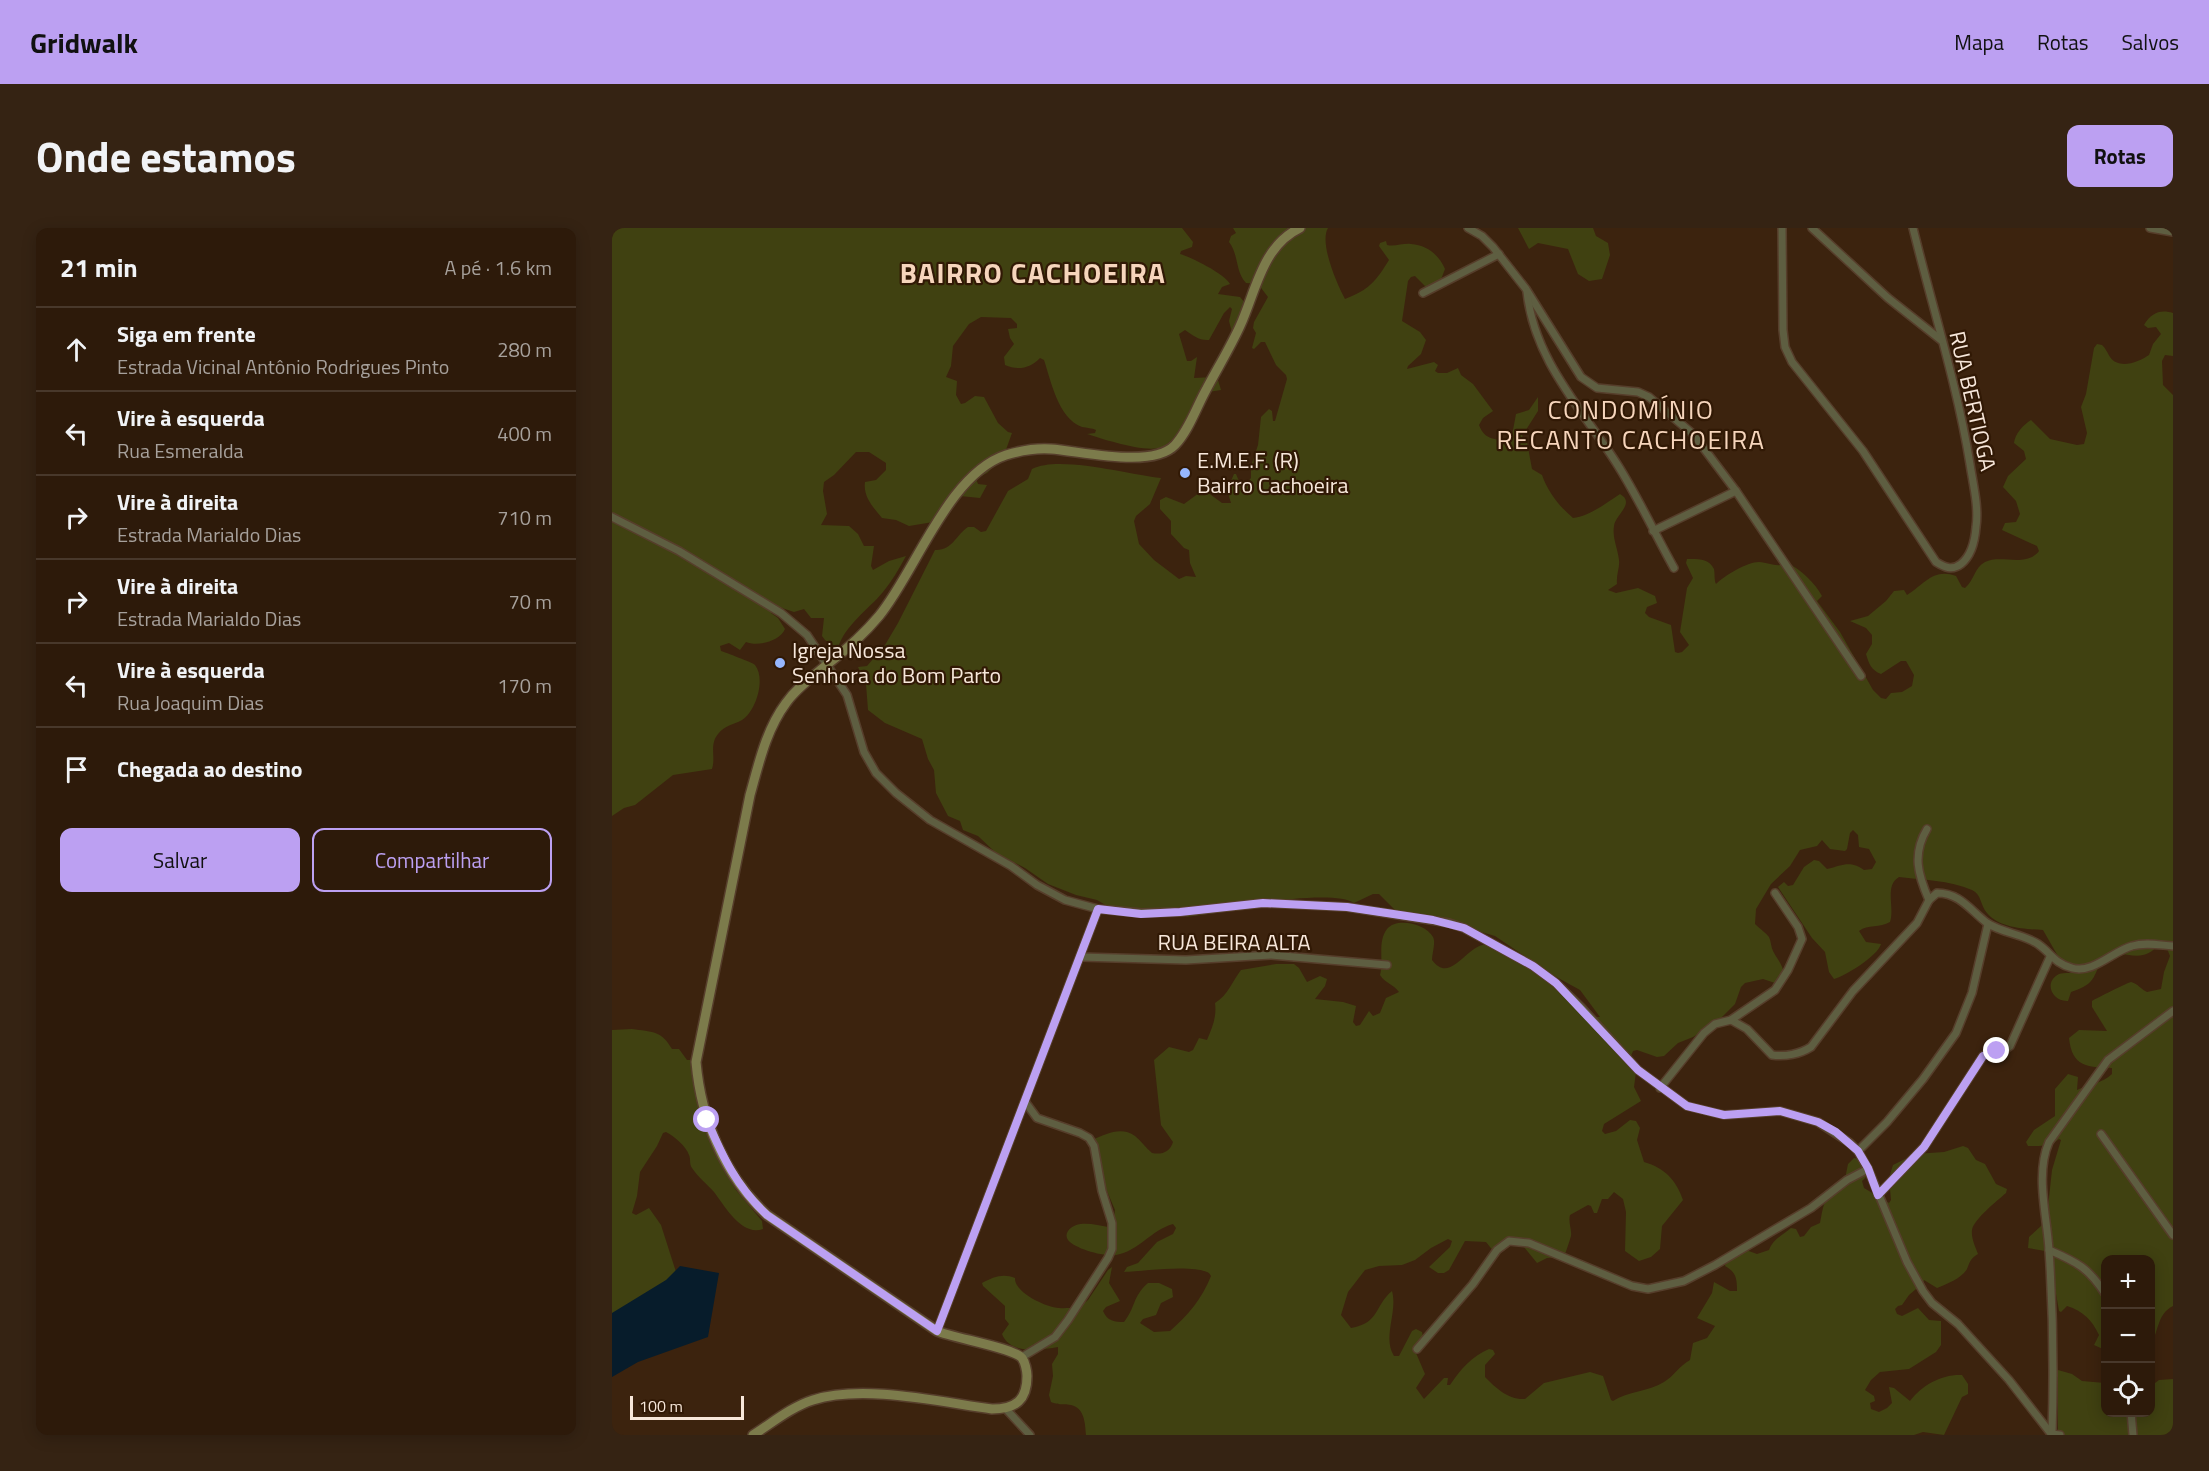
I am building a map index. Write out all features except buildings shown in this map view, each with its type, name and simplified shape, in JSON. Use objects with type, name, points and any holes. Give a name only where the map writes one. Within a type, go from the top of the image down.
[{"type":"street","points":[[753,1435],[790,1410],[813,1400],[842,1396],[879,1394],[1006,1409],[1021,1400],[1027,1387],[1028,1371],[1022,1357],[1011,1352],[937,1331],[767,1215],[750,1199],[723,1156],[707,1120],[698,1088],[696,1062],[750,795],[774,720],[787,701],[806,681],[856,641],[879,615],[949,505],[964,484],[982,468],[1004,455],[1023,451],[1049,449],[1130,458],[1153,456],[1173,447],[1186,431],[1231,346],[1267,260],[1278,242],[1300,228]]},
{"type":"street","points":[[1468,228],[1482,236],[1526,289],[1581,377],[1597,388],[1632,390],[1650,397],[1693,434],[1736,490],[1862,676]]},
{"type":"street","name":"RUA BERTIOGA","points":[[1782,228],[1783,330],[1785,347],[1792,362],[1863,451],[1936,562],[1946,568],[1956,567],[1964,562],[1972,548],[1977,525],[1974,488],[1964,428],[1913,228]]},
{"type":"street","points":[[1812,228],[1888,298],[1941,340]]},
{"type":"street","points":[[2150,228],[2173,232]]},
{"type":"street","points":[[1423,293],[1499,254]]},
{"type":"street","points":[[1526,289],[1536,334],[1561,384],[1617,465],[1674,568]]},
{"type":"street","points":[[1653,531],[1736,490]]},
{"type":"street","points":[[612,517],[679,551],[781,613],[807,635],[847,695],[864,752],[876,773],[896,793],[930,820],[1065,900],[1098,909],[1141,914],[1263,903],[1306,904],[1347,907],[1457,926],[1533,966],[1556,983],[1638,1070],[1687,1106],[1724,1115],[1780,1111],[1802,1116],[1836,1132],[1858,1151],[1868,1168],[1907,1262],[1923,1292],[1932,1303],[1958,1324],[2055,1435]]},
{"type":"street","points":[[1927,829],[1916,858],[1918,872],[1929,900]]},
{"type":"street","points":[[1660,1088],[1704,1033],[1715,1024],[1731,1020],[1775,990],[1781,982],[1802,939],[1798,927],[1775,893]]},
{"type":"street","points":[[1731,1020],[1747,1029],[1772,1055],[1786,1056],[1811,1047],[1853,991],[1917,923],[1929,900],[1937,893],[1945,893],[1957,898],[1967,904],[1988,924],[2037,943],[2050,957],[2071,968],[2087,968],[2130,946],[2146,944],[2173,946]]},
{"type":"street","points":[[937,1331],[1026,1103],[1098,909]]},
{"type":"street","points":[[1858,1151],[1887,1122],[1923,1079],[1956,1033],[1972,993],[1988,924]]},
{"type":"street","name":"RUA BEIRA ALTA","points":[[1080,957],[1186,960],[1271,956],[1387,965]]},
{"type":"street","points":[[1878,1195],[1924,1147],[1983,1056],[1989,1052],[2005,1050],[2010,1046],[2050,957]]},
{"type":"street","points":[[2055,1435],[2049,1250],[2042,1171],[2043,1155],[2049,1142],[2108,1060],[2173,1011]]},
{"type":"street","points":[[1022,1357],[1055,1337],[1068,1320],[1108,1258],[1112,1249],[1113,1237],[1112,1223],[1102,1191],[1094,1146],[1089,1138],[1037,1118],[1026,1103]]},
{"type":"street","points":[[2101,1134],[2173,1235]]},
{"type":"street","points":[[1417,1349],[1466,1293],[1497,1250],[1509,1241],[1528,1243],[1632,1286],[1648,1289],[1665,1286],[1684,1281],[1715,1265],[1811,1208],[1847,1180],[1868,1168]]},
{"type":"street","points":[[2049,1250],[2078,1263],[2101,1287]]},
{"type":"street","points":[[1006,1409],[1030,1435]]},
{"type":"street","points":[[2131,1417],[2133,1435]]},
{"type":"shaded area","points":[[612,228],[1182,228],[1193,242],[1192,247],[1181,251],[1180,254],[1207,266],[1227,280],[1230,284],[1222,287],[1218,294],[1240,297],[1245,303],[1245,329],[1238,340],[1234,340],[1229,321],[1232,309],[1230,307],[1224,313],[1209,340],[1199,339],[1185,330],[1179,334],[1187,361],[1197,357],[1194,378],[1214,377],[1218,380],[1221,390],[1202,393],[1176,435],[1164,446],[1148,449],[1087,434],[1095,433],[1096,430],[1082,427],[1067,416],[1057,398],[1044,360],[1040,358],[1024,368],[1005,365],[1004,357],[1014,344],[1008,329],[1017,328],[1017,324],[1011,318],[981,317],[969,324],[953,346],[951,366],[946,377],[957,381],[956,395],[961,404],[975,396],[984,397],[998,423],[1012,433],[1003,458],[987,473],[976,479],[978,484],[987,485],[980,498],[960,496],[945,517],[933,522],[909,526],[896,520],[882,518],[867,497],[865,482],[876,480],[886,470],[886,463],[869,452],[856,452],[824,482],[823,491],[827,514],[821,525],[849,526],[858,534],[864,546],[874,546],[871,566],[873,570],[889,561],[906,556],[892,579],[883,592],[851,625],[838,648],[822,636],[824,618],[811,618],[804,609],[794,612],[779,607],[771,613],[778,618],[785,629],[774,640],[756,644],[746,642],[740,650],[729,643],[720,646],[721,651],[755,665],[758,671],[760,678],[758,694],[751,710],[742,720],[726,727],[715,738],[712,769],[673,775],[635,805],[624,808],[612,816]]},
{"type":"shaded area","points":[[1233,228],[1328,228],[1327,253],[1345,299],[1371,284],[1389,260],[1379,246],[1380,243],[1386,241],[1387,245],[1417,245],[1432,252],[1445,269],[1440,282],[1427,288],[1415,276],[1408,281],[1402,321],[1420,332],[1426,340],[1421,354],[1407,369],[1434,362],[1438,365],[1435,371],[1438,373],[1447,373],[1458,368],[1461,375],[1473,384],[1493,411],[1483,418],[1479,425],[1484,434],[1496,439],[1511,441],[1516,414],[1529,410],[1538,397],[1538,411],[1522,436],[1527,442],[1532,469],[1542,475],[1559,504],[1573,518],[1592,512],[1620,494],[1626,501],[1614,526],[1619,563],[1617,584],[1608,590],[1616,593],[1638,588],[1655,596],[1657,603],[1647,607],[1645,613],[1649,617],[1671,625],[1675,652],[1678,653],[1689,645],[1680,632],[1687,588],[1693,578],[1686,563],[1687,559],[1702,560],[1712,565],[1716,584],[1748,564],[1788,563],[1807,577],[1819,591],[1822,596],[1817,601],[1840,632],[1873,690],[1881,698],[1886,699],[1891,693],[1902,692],[1912,686],[1914,675],[1906,661],[1901,661],[1881,674],[1875,671],[1869,664],[1866,654],[1872,644],[1872,635],[1866,628],[1850,621],[1868,616],[1894,591],[1904,590],[1907,595],[1935,576],[1948,574],[1956,576],[1965,588],[1978,568],[1985,562],[1998,559],[2020,560],[2034,556],[2039,551],[2037,546],[2002,530],[2005,523],[2016,522],[2020,514],[2016,501],[2003,487],[2008,476],[2026,459],[2024,451],[2014,443],[2018,433],[2031,420],[2050,439],[2077,445],[2084,444],[2087,433],[2081,407],[2086,394],[2094,348],[2097,344],[2102,345],[2110,357],[2118,363],[2129,364],[2140,360],[2149,355],[2153,344],[2161,334],[2156,327],[2148,328],[2144,325],[2153,315],[2160,312],[2173,313],[2173,356],[2165,355],[2162,361],[2163,385],[2173,395],[2173,1306],[2161,1318],[2155,1336],[2155,1255],[2101,1255],[2101,1348],[2094,1345],[2099,1335],[2086,1317],[2067,1306],[2061,1312],[2059,1311],[2053,1256],[2045,1251],[2028,1248],[2029,1237],[2041,1226],[2047,1216],[2052,1170],[2061,1140],[2041,1146],[2028,1146],[2026,1142],[2034,1130],[2055,1116],[2055,1089],[2068,1074],[2078,1077],[2077,1090],[2112,1074],[2112,1068],[2088,1066],[2077,1060],[2073,1055],[2069,1038],[2079,1030],[2107,1031],[2092,1007],[2092,1001],[2131,982],[2147,992],[2161,989],[2170,956],[2164,941],[2142,955],[2106,955],[2091,981],[2071,992],[2068,1001],[2062,1000],[2054,995],[2051,982],[2059,974],[2078,972],[2059,958],[2043,930],[2013,927],[1998,922],[1987,913],[1979,897],[1972,890],[1954,884],[1899,877],[1891,891],[1890,922],[1866,927],[1859,931],[1866,942],[1881,944],[1879,949],[1860,965],[1834,979],[1829,972],[1825,952],[1812,938],[1778,887],[1784,882],[1788,886],[1793,885],[1804,867],[1814,860],[1819,861],[1827,869],[1850,864],[1864,870],[1872,869],[1876,862],[1869,849],[1859,847],[1858,835],[1853,830],[1845,851],[1830,849],[1822,840],[1817,846],[1800,850],[1790,866],[1771,884],[1756,909],[1755,924],[1769,937],[1773,951],[1783,968],[1783,976],[1780,980],[1775,983],[1763,979],[1745,983],[1741,987],[1735,1004],[1715,1024],[1678,1043],[1664,1056],[1657,1057],[1637,1050],[1633,1051],[1631,1056],[1636,1072],[1634,1087],[1641,1101],[1604,1124],[1602,1131],[1605,1134],[1616,1131],[1630,1120],[1636,1121],[1640,1128],[1637,1140],[1644,1162],[1664,1171],[1680,1193],[1683,1200],[1662,1226],[1660,1249],[1651,1257],[1639,1261],[1625,1251],[1626,1212],[1623,1199],[1614,1192],[1608,1199],[1602,1199],[1597,1213],[1594,1213],[1588,1205],[1570,1215],[1571,1236],[1564,1257],[1547,1258],[1537,1263],[1524,1247],[1515,1241],[1494,1252],[1486,1242],[1465,1241],[1449,1270],[1438,1273],[1429,1267],[1450,1247],[1452,1241],[1448,1239],[1415,1260],[1402,1265],[1379,1266],[1365,1270],[1348,1292],[1341,1315],[1351,1328],[1360,1326],[1372,1318],[1392,1291],[1393,1307],[1389,1341],[1391,1349],[1394,1356],[1399,1356],[1412,1331],[1416,1329],[1422,1332],[1423,1337],[1416,1353],[1425,1374],[1416,1388],[1424,1399],[1444,1378],[1448,1378],[1447,1385],[1450,1385],[1467,1364],[1477,1355],[1489,1349],[1495,1354],[1485,1365],[1485,1377],[1498,1389],[1513,1398],[1525,1399],[1544,1383],[1590,1372],[1603,1376],[1613,1401],[1664,1382],[1690,1360],[1693,1343],[1707,1338],[1715,1326],[1697,1318],[1712,1293],[1714,1282],[1730,1291],[1737,1291],[1735,1276],[1725,1266],[1726,1261],[1746,1250],[1757,1254],[1769,1250],[1776,1240],[1791,1228],[1796,1229],[1800,1237],[1804,1236],[1811,1227],[1820,1223],[1828,1198],[1843,1189],[1848,1164],[1854,1158],[1865,1160],[1873,1167],[1862,1181],[1864,1188],[1889,1203],[1891,1200],[1889,1178],[1893,1165],[1915,1154],[1944,1152],[1963,1146],[1968,1148],[1976,1160],[1985,1164],[1996,1184],[2007,1189],[2006,1193],[1986,1210],[1974,1226],[1972,1236],[1978,1254],[1971,1260],[1965,1272],[1937,1288],[1924,1280],[1902,1305],[1895,1309],[1897,1314],[1902,1316],[1918,1308],[1929,1320],[1941,1321],[1941,1345],[1936,1352],[1909,1369],[1880,1372],[1865,1390],[1874,1396],[1875,1401],[1870,1403],[1871,1409],[1879,1412],[1892,1403],[1889,1387],[1894,1388],[1910,1401],[1920,1390],[1933,1382],[1947,1376],[1962,1375],[1968,1384],[1968,1394],[1962,1397],[1944,1435],[1923,1432],[1914,1435],[1086,1435],[1082,1413],[1079,1409],[1071,1405],[1051,1402],[1049,1395],[1053,1376],[1052,1364],[1058,1354],[1058,1347],[1027,1350],[1006,1341],[1002,1334],[1009,1324],[1005,1319],[1005,1306],[982,1283],[998,1276],[1015,1278],[1019,1288],[1039,1302],[1053,1307],[1077,1309],[1088,1300],[1112,1267],[1109,1283],[1120,1301],[1106,1307],[1103,1311],[1109,1319],[1124,1322],[1139,1293],[1148,1283],[1159,1283],[1172,1289],[1173,1297],[1161,1303],[1156,1315],[1143,1319],[1140,1323],[1154,1332],[1170,1331],[1189,1313],[1211,1276],[1209,1273],[1180,1268],[1124,1272],[1127,1267],[1138,1263],[1157,1242],[1173,1234],[1176,1228],[1173,1224],[1158,1231],[1132,1249],[1116,1255],[1105,1255],[1083,1249],[1067,1239],[1067,1234],[1076,1225],[1108,1227],[1113,1222],[1115,1210],[1104,1184],[1092,1140],[1119,1131],[1135,1136],[1152,1153],[1159,1154],[1170,1148],[1173,1142],[1161,1125],[1154,1060],[1169,1047],[1189,1052],[1193,1050],[1199,1038],[1207,1040],[1215,1018],[1215,1003],[1227,992],[1241,970],[1276,964],[1294,964],[1307,982],[1320,976],[1327,979],[1325,986],[1315,999],[1356,1006],[1353,1022],[1356,1026],[1360,1025],[1369,1011],[1373,1016],[1380,1013],[1386,998],[1399,992],[1380,975],[1381,946],[1387,929],[1397,923],[1404,923],[1418,926],[1433,937],[1432,960],[1439,967],[1453,966],[1473,950],[1487,945],[1542,977],[1595,1017],[1600,1017],[1580,990],[1551,974],[1495,936],[1453,924],[1413,919],[1396,911],[1379,894],[1373,894],[1354,903],[1327,897],[1267,900],[1254,903],[1245,909],[1186,917],[1188,915],[1186,912],[1144,913],[1109,907],[1097,900],[1048,884],[1025,868],[996,853],[978,836],[963,830],[960,821],[948,816],[936,793],[934,770],[922,739],[885,723],[868,710],[866,684],[858,667],[867,666],[885,645],[935,550],[946,548],[968,527],[974,527],[981,532],[986,531],[1008,491],[1028,479],[1032,469],[1044,465],[1077,465],[1161,478],[1150,504],[1136,516],[1134,521],[1139,544],[1154,560],[1179,579],[1186,576],[1196,577],[1190,563],[1189,550],[1184,548],[1171,534],[1171,521],[1160,509],[1160,500],[1166,497],[1184,504],[1199,493],[1207,492],[1222,503],[1231,503],[1227,490],[1234,474],[1241,486],[1251,478],[1251,466],[1258,445],[1261,417],[1269,409],[1275,421],[1287,379],[1276,365],[1265,342],[1252,348],[1256,333],[1253,328],[1254,322],[1268,297],[1258,284],[1246,283],[1238,268],[1229,242],[1231,236],[1236,233]]},
{"type":"shaded area","points":[[1518,228],[1593,228],[1596,236],[1608,243],[1610,255],[1602,279],[1589,281],[1578,274],[1568,249],[1538,243],[1529,249]]},
{"type":"shaded area","points":[[632,1029],[660,1035],[672,1049],[679,1049],[687,1060],[691,1060],[698,1101],[716,1142],[722,1166],[736,1190],[762,1221],[763,1229],[748,1228],[734,1218],[692,1168],[689,1155],[683,1145],[666,1132],[663,1133],[640,1172],[632,1213],[636,1215],[649,1208],[661,1225],[676,1272],[612,1334],[612,1030]]},
{"type":"shaded area","points":[[2058,1370],[2072,1374],[2082,1381],[2101,1383],[2101,1417],[2155,1417],[2155,1383],[2159,1380],[2173,1379],[2173,1435],[2058,1435]]},
{"type":"water","points":[[680,1266],[719,1273],[708,1337],[638,1362],[612,1377],[612,1313],[666,1280]]},
{"type":"place","name":"E.M.E.F. (R) Bairro Cachoeira","points":[[1185,473]]},
{"type":"place","name":"Igreja Nossa Senhora do Bom Parto","points":[[780,663]]},
{"type":"district","name":"BAIRRO CACHOEIRA","points":[[1033,273]]},
{"type":"district","name":"CONDOMÍNIO RECANTO CACHOEIRA","points":[[1631,425]]},
{"type":"route","points":[[707,1120],[735,1179],[750,1199],[767,1215],[937,1331],[1026,1103],[1098,909],[1141,914],[1263,903],[1347,907],[1433,920],[1464,928],[1533,966],[1556,983],[1638,1070],[1687,1106],[1724,1115],[1780,1111],[1802,1116],[1836,1132],[1858,1151],[1868,1168],[1878,1195],[1924,1147],[1983,1056],[1997,1051]]}]
